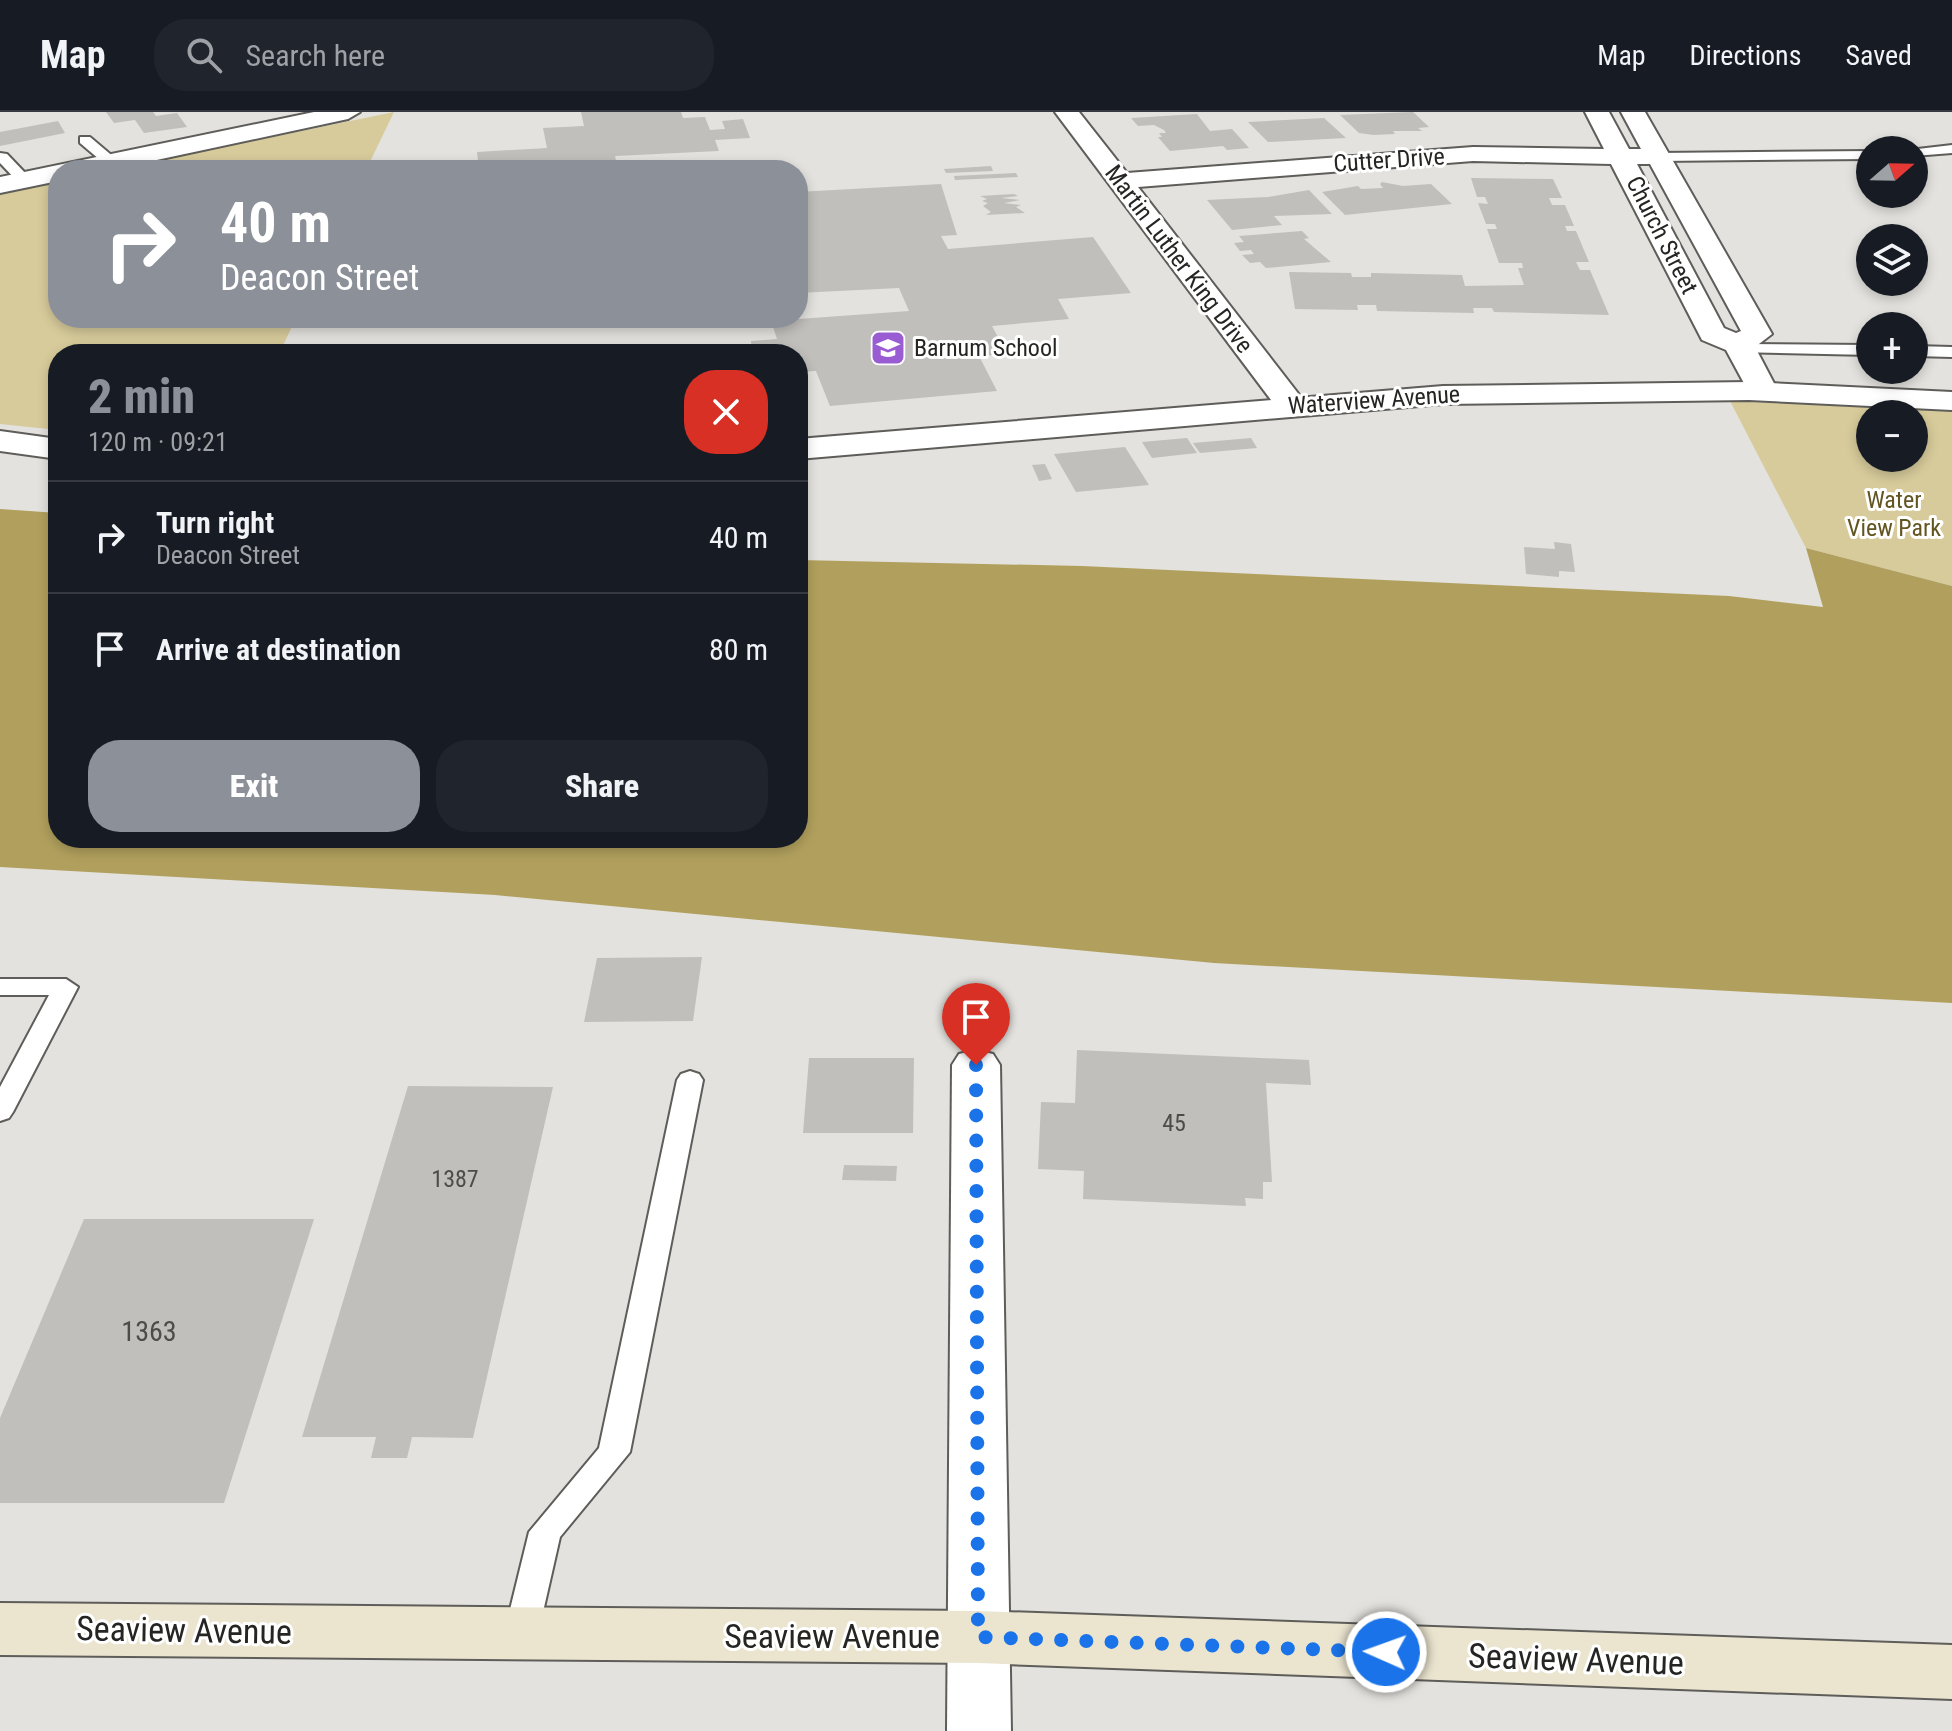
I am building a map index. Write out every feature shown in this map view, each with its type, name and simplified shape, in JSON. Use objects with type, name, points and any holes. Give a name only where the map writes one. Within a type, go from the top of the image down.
[{"type":"main road","name":"Seaview Avenue","points":[[0,1629],[978,1637],[1952,1672]]},
{"type":"street","points":[[120,160],[348,112]]},
{"type":"street","name":"Martin Luther King Drive","points":[[1067,112],[1291,405]]},
{"type":"street","name":"Church Street","points":[[1597,112],[1712,334],[1739,347],[1763,391]]},
{"type":"street","name":"Church Street","points":[[1633,112],[1757,334],[1739,347]]},
{"type":"street","name":"Cutter Drive","points":[[1121,181],[1440,155],[1658,157]]},
{"type":"street","points":[[12,183],[48,175]]},
{"type":"street","name":"Waterview Avenue","points":[[808,448],[1291,405],[1443,395],[1763,391],[1952,401]]},
{"type":"street","points":[[0,441],[48,448]]},
{"type":"street","points":[[976,1065],[979,1731]]},
{"type":"lane","points":[[85,140],[109,160]]},
{"type":"lane","points":[[1928,151],[1952,149]]},
{"type":"lane","points":[[1658,157],[1856,155]]},
{"type":"lane","points":[[2,157],[12,183]]},
{"type":"lane","points":[[1739,347],[1856,350]]},
{"type":"lane","points":[[1928,351],[1952,352]]},
{"type":"lane","points":[[0,987],[66,987],[0,1112]]},
{"type":"lane","points":[[521,1634],[545,1532],[614,1452],[690,1080]]},
{"type":"green space","points":[[394,112],[371,160],[160,160]]},
{"type":"green space","points":[[48,183],[48,328],[291,328],[284,344],[48,344],[48,429],[0,424],[0,193]]},
{"type":"green space","name":"Water View Park","points":[[1730,401],[1856,407],[1856,472],[1928,472],[1928,410],[1952,411],[1952,586],[1806,548]]},
{"type":"shaded area","points":[[0,509],[48,512],[48,848],[808,848],[808,560],[1082,566],[1729,596],[1823,607],[1806,548],[1952,586],[1952,1003],[1214,963],[495,895],[0,867]]},
{"type":"building","points":[[106,112],[153,112],[156,116],[177,113],[187,127],[144,133],[135,120],[114,123]]},
{"type":"building","points":[[581,112],[681,112],[683,118],[705,117],[710,130],[725,129],[722,121],[743,119],[750,138],[715,140],[719,151],[615,156],[616,160],[478,160],[477,152],[547,148],[543,128],[584,126]]},
{"type":"building","points":[[1413,112],[1429,127],[1418,128],[1422,131],[1393,131],[1395,134],[1359,133],[1340,115]]},
{"type":"building","points":[[1197,114],[1210,131],[1232,129],[1249,148],[1227,150],[1223,146],[1170,151],[1158,137],[1162,137],[1159,133],[1166,133],[1164,130],[1154,125],[1138,126],[1131,118]]},
{"type":"building","points":[[1324,118],[1346,138],[1268,142],[1248,122]]},
{"type":"building","points":[[58,121],[65,133],[0,146],[0,132]]},
{"type":"building","points":[[991,166],[993,171],[946,173],[944,169]]},
{"type":"building","points":[[1016,173],[1018,177],[955,180],[954,176]]},
{"type":"building","points":[[1471,178],[1553,179],[1562,198],[1549,198],[1552,205],[1565,205],[1574,226],[1565,226],[1567,231],[1576,231],[1589,262],[1576,262],[1580,270],[1590,270],[1609,315],[1494,312],[1492,308],[1473,308],[1474,313],[1377,311],[1376,305],[1357,305],[1358,310],[1295,309],[1289,272],[1351,273],[1352,277],[1371,277],[1371,273],[1462,275],[1465,286],[1524,285],[1518,268],[1523,268],[1522,263],[1499,263],[1487,229],[1497,229],[1495,224],[1486,224],[1478,203],[1488,204],[1485,197],[1477,197]]},
{"type":"building","points":[[1382,182],[1403,186],[1431,184],[1452,204],[1345,215],[1322,192],[1358,186],[1361,189],[1383,188]]},
{"type":"building","points":[[941,184],[957,235],[941,236],[948,249],[1093,237],[1131,293],[1058,299],[1069,319],[992,326],[1007,354],[979,356],[997,391],[830,406],[816,371],[808,371],[808,344],[751,344],[751,341],[777,339],[773,328],[808,328],[808,318],[909,311],[899,288],[808,293],[808,191]]},
{"type":"building","points":[[1309,190],[1332,214],[1274,216],[1282,225],[1232,230],[1207,200],[1268,197]]},
{"type":"building","points":[[980,196],[1018,196],[1001,198],[1020,200],[1004,203],[1021,205],[1016,207],[1025,213],[986,215],[991,212],[983,206],[988,203],[982,201],[987,199]]},
{"type":"building","points":[[1302,231],[1309,238],[1304,239],[1331,262],[1266,268],[1260,262],[1250,263],[1242,255],[1254,254],[1251,250],[1240,251],[1234,243],[1244,242],[1239,236]]},
{"type":"building","points":[[1187,438],[1197,453],[1152,458],[1142,442]]},
{"type":"building","points":[[1251,438],[1257,448],[1200,453],[1193,443]]},
{"type":"building","points":[[1125,447],[1149,485],[1076,492],[1054,454]]},
{"type":"building","points":[[1045,464],[1052,479],[1039,481],[1032,465]]},
{"type":"building","points":[[1554,542],[1571,544],[1575,572],[1559,571],[1559,577],[1526,574],[1524,547],[1555,549]]},
{"type":"building","points":[[702,957],[693,1021],[584,1022],[597,958]]},
{"type":"building","points":[[1077,1050],[1309,1060],[1311,1085],[1266,1083],[1272,1182],[1263,1182],[1263,1199],[1245,1198],[1246,1206],[1083,1199],[1084,1171],[1038,1169],[1041,1102],[1075,1103]]},
{"type":"building","points":[[809,1058],[914,1058],[913,1133],[803,1133]]},
{"type":"building","points":[[408,1086],[553,1087],[473,1438],[412,1437],[407,1458],[371,1458],[376,1437],[302,1437]]},
{"type":"building","points":[[844,1165],[897,1166],[896,1181],[842,1180]]},
{"type":"building","points":[[84,1219],[314,1219],[224,1503],[0,1503],[0,1418]]},
{"type":"place","name":"Barnum School","points":[[888,348]]},
{"type":"route","points":[[976,1065],[978,1637],[1386,1652]]}]
